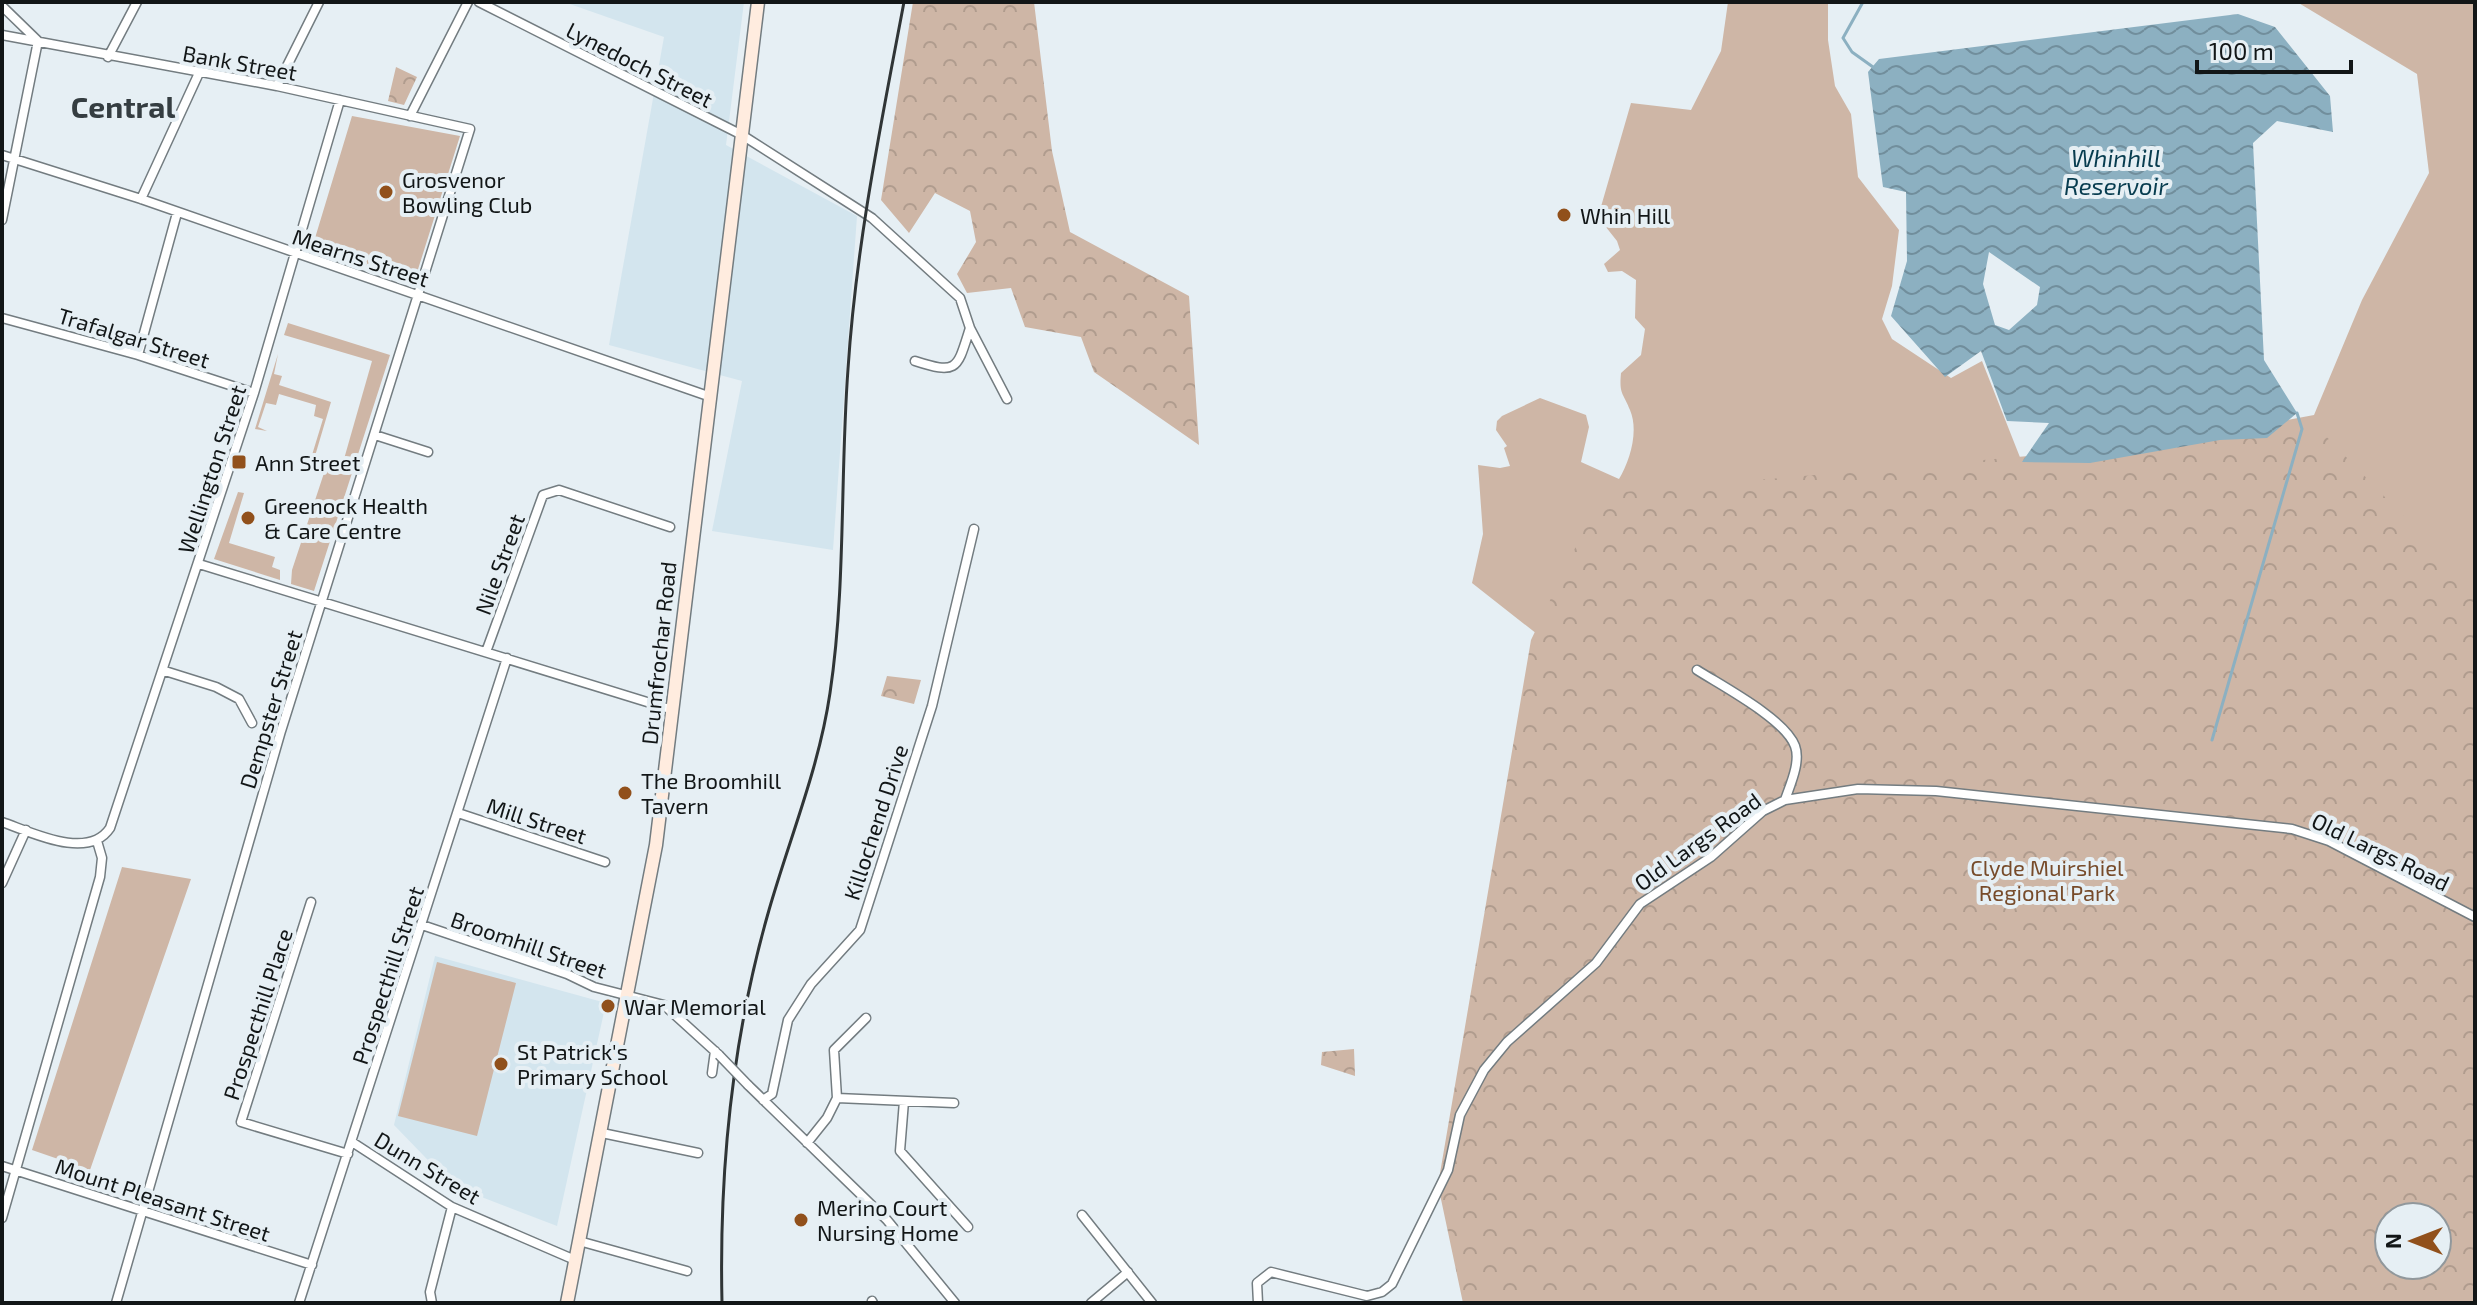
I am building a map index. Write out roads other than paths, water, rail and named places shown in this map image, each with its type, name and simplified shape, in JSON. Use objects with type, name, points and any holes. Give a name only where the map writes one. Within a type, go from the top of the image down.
[{"type":"main road","name":"Drumfrochar Road","points":[[567,1303],[656,845],[758,2]]},
{"type":"street","points":[[108,57],[137,2]]},
{"type":"street","points":[[277,86],[319,2]]},
{"type":"street","points":[[410,116],[468,2]]},
{"type":"street","name":"Lynedoch Street","points":[[479,2],[742,135],[872,218],[960,298],[970,328],[1007,399]]},
{"type":"street","points":[[2,6],[38,41],[2,220]]},
{"type":"street","name":"Bank Street","points":[[2,35],[277,86],[470,129]]},
{"type":"street","points":[[141,199],[199,73]]},
{"type":"street","name":"Wellington Street","points":[[97,841],[110,828],[165,671],[254,393],[340,100]]},
{"type":"street","name":"Dempster Street","points":[[116,1303],[281,731],[470,129]]},
{"type":"street","name":"Mearns Street","points":[[2,155],[141,199],[708,396]]},
{"type":"street","points":[[138,355],[177,213]]},
{"type":"street","name":"Trafalgar Street","points":[[2,318],[138,355],[254,393]]},
{"type":"street","points":[[915,361],[945,371],[951,369],[959,362],[970,328]]},
{"type":"street","points":[[375,435],[428,452]]},
{"type":"street","name":"Nile Street","points":[[486,652],[543,495],[559,490],[670,527]]},
{"type":"street","name":"Killochend Drive","points":[[763,1100],[772,1094],[788,1020],[811,984],[860,930],[932,706],[974,529]]},
{"type":"street","points":[[199,564],[673,710]]},
{"type":"street","name":"Prospecthill Street","points":[[299,1303],[507,658]]},
{"type":"street","points":[[1697,670],[1783,727],[1796,746],[1796,762],[1785,800]]},
{"type":"street","points":[[165,671],[216,687],[239,699],[252,723]]},
{"type":"street","name":"Old Largs Road","points":[[1258,1303],[1257,1283],[1271,1272],[1367,1296],[1382,1292],[1392,1284],[1448,1170],[1460,1115],[1484,1070],[1507,1042],[1596,963],[1640,904],[1711,857],[1763,811],[1785,800],[1858,789],[1936,791],[2292,829],[2329,841],[2475,917]]},
{"type":"street","name":"Mill Street","points":[[458,813],[605,862]]},
{"type":"street","points":[[2,822],[76,843],[97,841],[102,858],[100,877],[2,1218]]},
{"type":"street","points":[[2,883],[26,830]]},
{"type":"street","name":"Prospecthill Place","points":[[311,902],[241,1122],[348,1154]]},
{"type":"street","name":"Broomhill Street","points":[[422,925],[625,995]]},
{"type":"street","points":[[625,995],[664,1005],[717,1053],[887,1220],[955,1303]]},
{"type":"street","points":[[807,1143],[837,1098],[834,1050],[866,1018]]},
{"type":"street","points":[[712,1073],[717,1053]]},
{"type":"street","points":[[837,1098],[954,1103]]},
{"type":"street","points":[[904,1101],[900,1151],[968,1227]]},
{"type":"street","points":[[602,1133],[698,1153]]},
{"type":"street","name":"Dunn Street","points":[[352,1142],[452,1207],[575,1260]]},
{"type":"street","name":"Mount Pleasant Street","points":[[2,1166],[312,1265]]},
{"type":"street","points":[[432,1303],[430,1292],[452,1207]]},
{"type":"street","points":[[1082,1215],[1152,1303]]},
{"type":"street","points":[[579,1241],[687,1271]]},
{"type":"street","points":[[1091,1303],[1128,1272]]},
{"type":"water","name":"Whinhill Reservoir","points":[[2238,14],[2275,27],[2330,96],[2333,132],[2277,121],[2253,143],[2264,360],[2297,413],[2267,438],[2220,440],[2090,463],[2022,462],[2049,423],[2007,421],[1981,351],[1945,377],[1891,316],[1907,261],[1906,192],[1883,187],[1868,72],[1879,59]],"holes":[[[1989,252],[2040,287],[2037,305],[2009,330],[1995,325],[1983,284]]]},
{"type":"waterway","points":[[1863,2],[1843,38],[1852,52],[1873,67]]},
{"type":"waterway","points":[[2212,740],[2302,429],[2297,413]]},
{"type":"railway","points":[[722,1303],[723,1203],[737,1056],[756,958],[819,748],[830,693],[841,572],[846,409],[857,276],[870,185],[904,2]]},
{"type":"place","name":"Grosvenor Bowling Club","points":[[386,192]]},
{"type":"place","name":"Whin Hill","points":[[1564,215]]},
{"type":"place","name":"Ann Street","points":[[239,462]]},
{"type":"place","name":"Greenock Health & Care Centre","points":[[248,518]]},
{"type":"place","name":"The Broomhill Tavern","points":[[625,793]]},
{"type":"place","name":"War Memorial","points":[[608,1006]]},
{"type":"place","name":"St Patrick's Primary School","points":[[501,1064]]},
{"type":"place","name":"Merino Court Nursing Home","points":[[801,1220]]},
{"type":"district","name":"Central","points":[[123,106]]},
{"type":"park label","name":"Clyde Muirshiel Regional Park","points":[[2047,880]]}]
